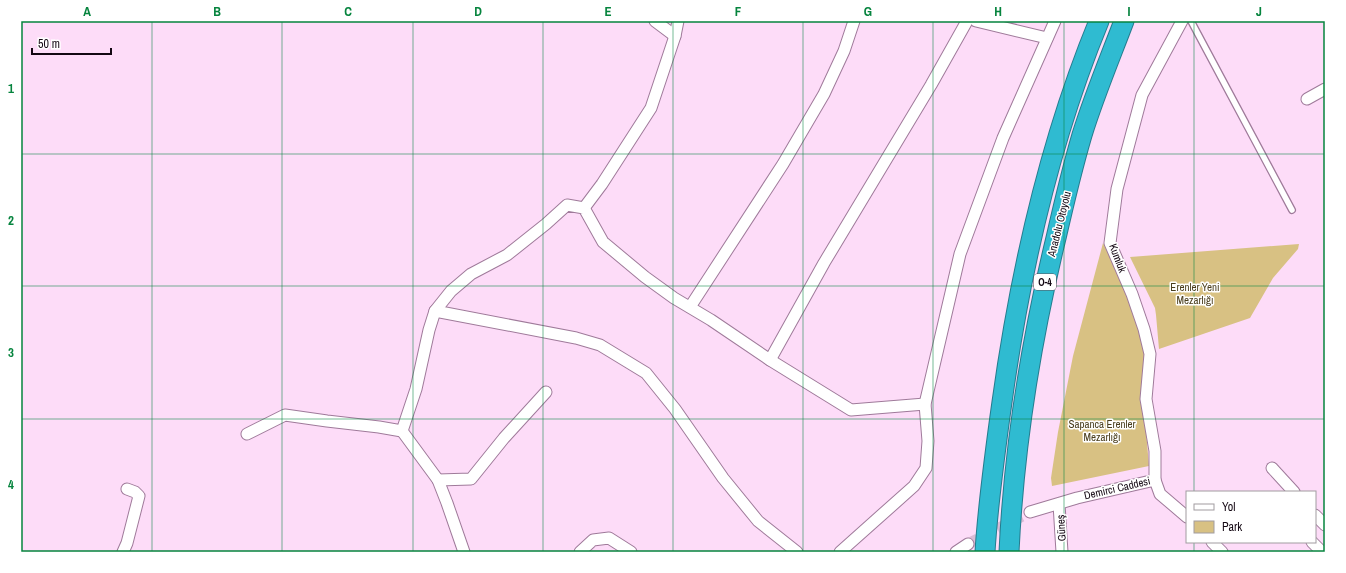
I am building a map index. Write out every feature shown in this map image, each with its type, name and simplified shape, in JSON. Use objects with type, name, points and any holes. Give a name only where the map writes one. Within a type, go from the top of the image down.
[{"type":"highway","name":"Anadolu Otoyolu","points":[[985,552],[998,426],[1010,342],[1024,269],[1042,196],[1062,126],[1084,58],[1099,21]]},
{"type":"highway","name":"Anadolu Otoyolu","points":[[1009,552],[1011,505],[1020,427],[1032,348],[1047,275],[1082,134],[1124,21]]},
{"type":"street","points":[[655,21],[675,36]]},
{"type":"street","points":[[584,208],[602,184],[651,108],[675,36],[678,21]]},
{"type":"street","points":[[690,307],[783,164],[824,94],[844,52],[854,21]]},
{"type":"street","points":[[770,360],[824,263],[931,86],[967,21]]},
{"type":"street","points":[[976,21],[1047,38]]},
{"type":"street","points":[[840,552],[914,486],[926,468],[928,441],[924,404],[960,254],[1002,138],[1055,21]]},
{"type":"street","name":"Kumluk","points":[[1155,480],[1155,451],[1146,399],[1150,354],[1144,329],[1132,294],[1110,243],[1117,189],[1142,95],[1182,21]]},
{"type":"street","points":[[1307,99],[1325,90]]},
{"type":"street","points":[[402,432],[416,389],[429,330],[435,311],[451,291],[471,274],[507,255],[568,205],[584,208]]},
{"type":"street","points":[[584,208],[603,242],[645,277],[770,360],[851,410],[924,404]]},
{"type":"street","points":[[435,311],[576,338],[600,345],[646,373],[675,409],[723,478],[758,520],[797,552]]},
{"type":"street","points":[[438,480],[471,478],[504,438],[546,392]]},
{"type":"street","points":[[247,434],[285,415],[379,427],[402,432],[438,480],[464,552]]},
{"type":"street","points":[[1272,468],[1293,491]]},
{"type":"street","name":"Demirci Caddesi","points":[[1030,512],[1076,498],[1155,480],[1160,494],[1186,516]]},
{"type":"street","points":[[123,552],[127,543],[139,496],[135,492],[127,489]]},
{"type":"street","name":"Güneş","points":[[1059,504],[1062,552]]},
{"type":"street","points":[[1316,516],[1325,525]]},
{"type":"street","points":[[580,552],[593,540],[608,538],[631,552]]},
{"type":"street","points":[[1213,543],[1222,552]]},
{"type":"street","points":[[1313,543],[1322,552]]},
{"type":"street","points":[[956,552],[968,544]]},
{"type":"lane","points":[[1191,21],[1292,210]]},
{"type":"green space","name":"Sapanca Erenler Mezarlığı","points":[[1103,243],[1130,296],[1146,354],[1144,407],[1149,466],[1052,486],[1051,478],[1058,432],[1073,356]]},
{"type":"green space","name":"Erenler Yeni Mezarlığı","points":[[1299,244],[1298,249],[1273,278],[1250,318],[1159,349],[1155,308],[1130,257]]},
{"type":"tunnel","points":[[968,544],[1030,512]]}]
